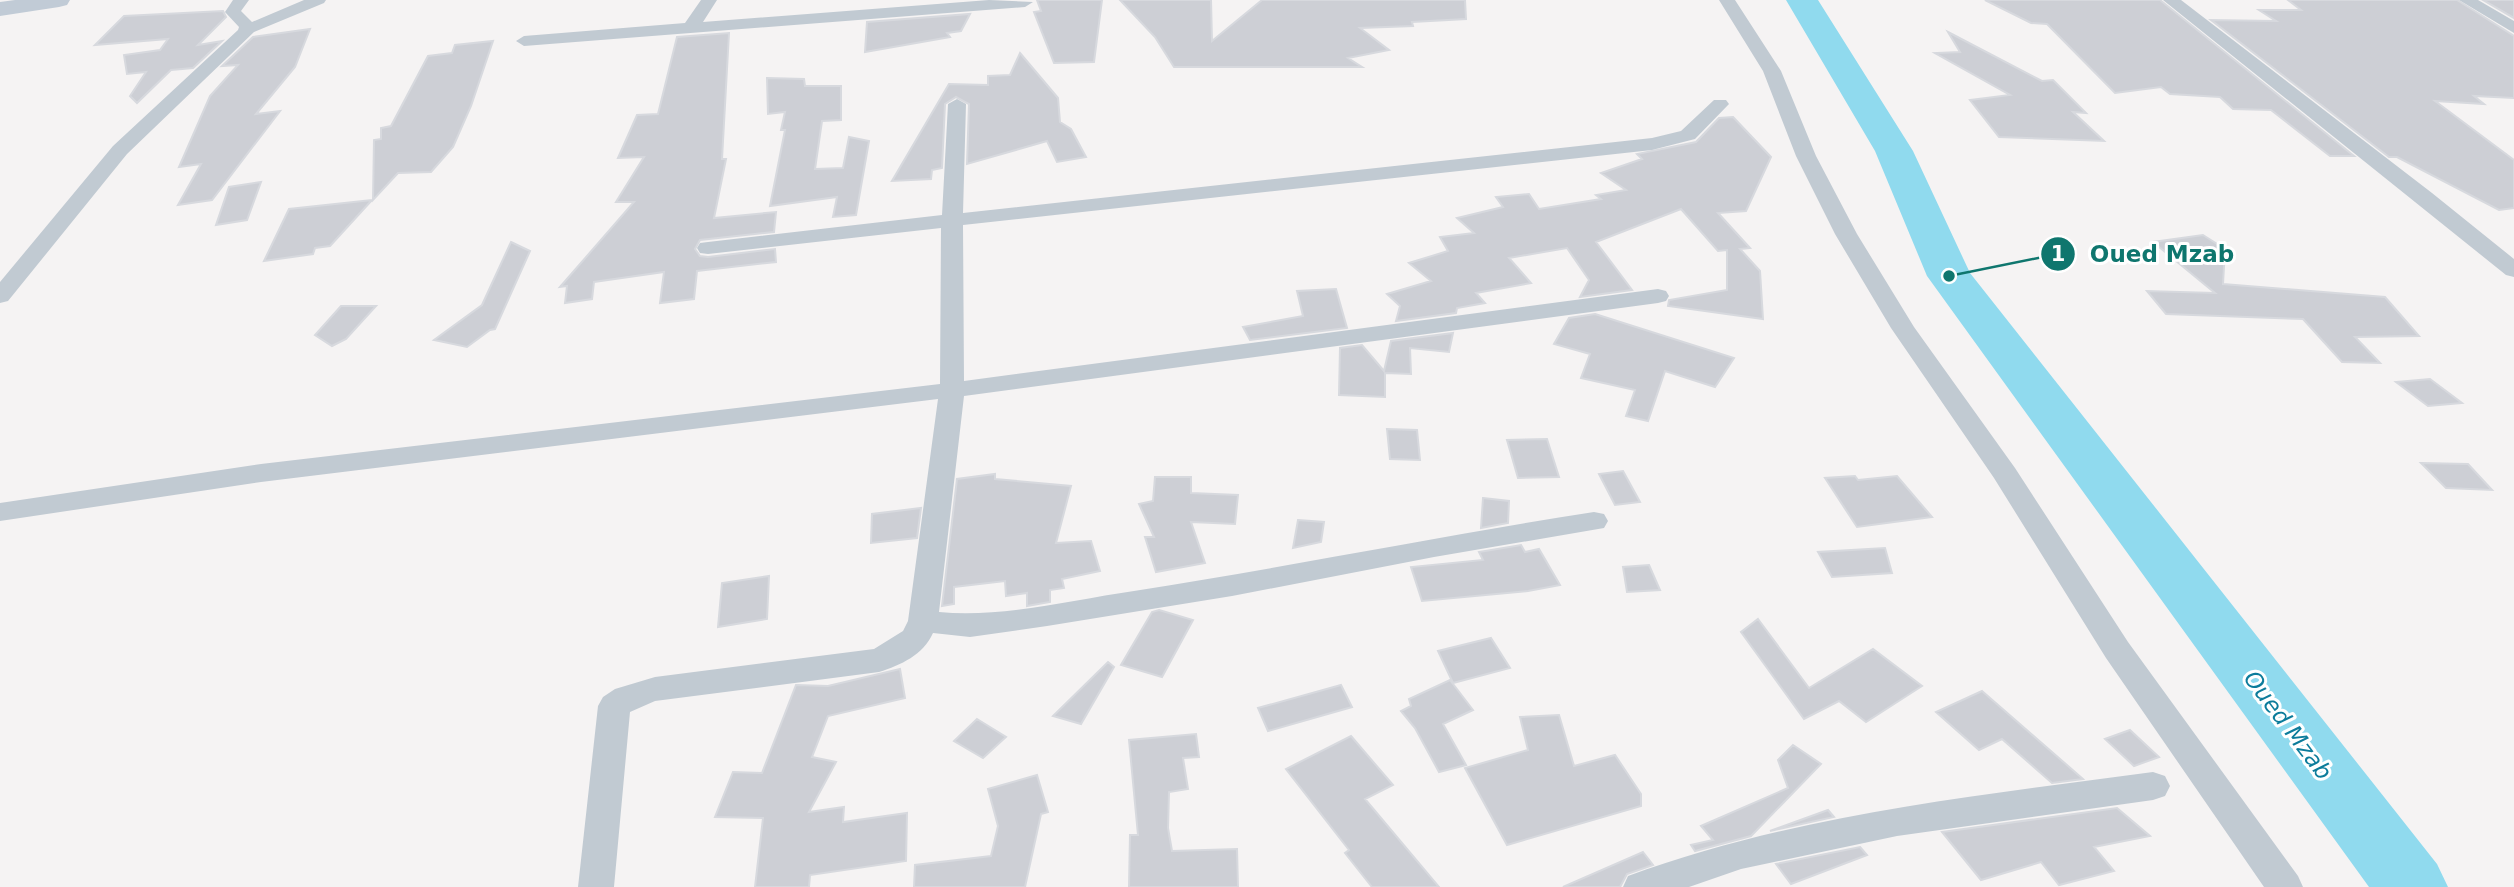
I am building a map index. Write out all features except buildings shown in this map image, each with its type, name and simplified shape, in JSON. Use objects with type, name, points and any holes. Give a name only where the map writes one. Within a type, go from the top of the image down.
[{"type":"main road","points":[[0,9],[59,0]]},
{"type":"street","points":[[241,0],[233,12],[248,29]]},
{"type":"street","points":[[0,296],[120,150],[172,105],[248,29],[318,0]]},
{"type":"street","points":[[690,29],[709,0]]},
{"type":"street","points":[[1727,0],[1772,71],[1806,156],[1840,223],[1903,328],[2005,474],[2117,650],[2285,887]]},
{"type":"street","points":[[2171,0],[2415,189],[2514,270]]},
{"type":"street","points":[[2467,0],[2514,28]]},
{"type":"street","points":[[524,41],[690,29],[870,7],[1026,2]]},
{"type":"street","points":[[596,887],[614,706],[626,698],[655,689],[879,660],[900,650],[915,638],[923,621],[952,390],[952,220],[957,104]]},
{"type":"street","points":[[708,248],[1652,144],[1688,135],[1720,104]]},
{"type":"street","points":[[0,512],[261,473],[952,390],[1658,296]]},
{"type":"street","points":[[923,621],[970,626],[1047,615],[1232,586],[1434,547],[1594,521]]},
{"type":"street","points":[[1641,887],[1741,854],[1884,824],[2153,786]]},
{"type":"waterway","name":"Oued Mzab","points":[[1802,0],[1894,151],[1949,276],[2411,887]]},
{"type":"place","name":"Oued Mzab","points":[[1949,276]]}]
